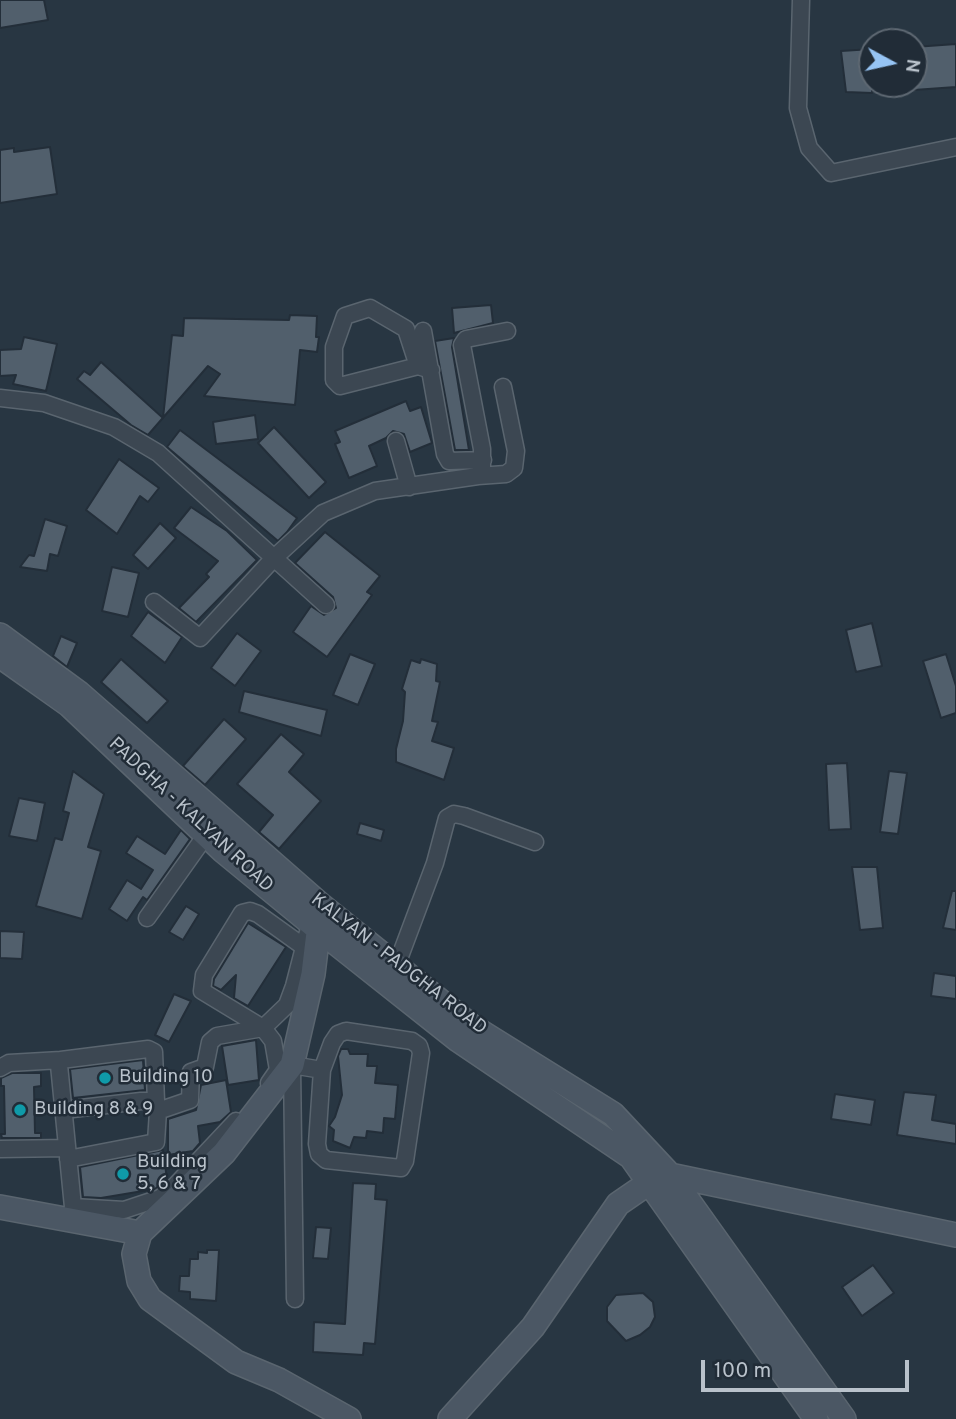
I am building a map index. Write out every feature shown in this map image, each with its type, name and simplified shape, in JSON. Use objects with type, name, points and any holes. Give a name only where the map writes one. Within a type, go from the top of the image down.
[{"type":"main road","name":"KALYAN - PADGHA ROAD","points":[[0,635],[213,826],[313,926],[396,967],[464,1033],[613,1114],[844,1419]]},
{"type":"main road","points":[[0,656],[74,699]]},
{"type":"main road","points":[[313,926],[464,1033]]},
{"type":"main road","points":[[313,926],[313,974],[292,1065],[223,1153],[140,1233],[134,1254],[139,1281],[150,1299],[236,1362],[279,1380],[349,1419]]},
{"type":"main road","points":[[660,1179],[816,1419]]},
{"type":"main road","points":[[450,1419],[533,1328],[618,1204],[660,1179],[956,1235]]},
{"type":"main road","points":[[0,1207],[71,1214],[140,1233]]},
{"type":"street","points":[[802,0],[798,108],[809,148],[831,173],[956,147]]},
{"type":"street","points":[[425,368],[340,386],[334,380],[334,347],[345,316],[370,308],[406,329],[425,368],[449,461],[444,483]]},
{"type":"street","points":[[424,331],[425,368]]},
{"type":"street","points":[[481,468],[462,345],[466,339],[507,331]]},
{"type":"street","points":[[449,461],[506,474],[513,468],[516,451],[503,387]]},
{"type":"street","points":[[0,398],[44,403],[114,426],[165,459],[326,605]]},
{"type":"street","points":[[396,441],[409,487]]},
{"type":"street","points":[[154,602],[200,638],[274,558],[323,513],[375,491],[444,483],[481,468]]},
{"type":"street","points":[[396,967],[435,863],[442,826],[447,818],[454,814],[464,816],[534,842]]},
{"type":"street","points":[[147,918],[213,826]]},
{"type":"street","points":[[61,1060],[64,1110],[68,1154],[71,1214],[124,1210],[160,1198],[214,1146],[278,1070],[273,1041],[263,1028],[210,998],[202,990],[204,975],[242,913],[250,911],[313,926],[287,1005],[263,1028],[217,1036],[210,1042],[205,1067],[191,1072],[190,1100],[157,1106],[64,1110]]},
{"type":"street","points":[[346,1031],[412,1041],[419,1046],[421,1053],[405,1161],[401,1168],[326,1160],[319,1154],[317,1144],[322,1070],[332,1043],[338,1034],[346,1031]]},
{"type":"street","points":[[0,1068],[9,1063],[61,1060],[148,1049],[154,1052],[157,1106],[156,1142],[68,1154],[0,1149]]},
{"type":"street","points":[[295,1299],[292,1065],[322,1070]]},
{"type":"building","points":[[0,0],[44,0],[48,20],[0,28]]},
{"type":"building","points":[[956,44],[956,87],[928,89],[928,46]]},
{"type":"building","points":[[858,50],[858,92],[846,92],[841,51]]},
{"type":"building","points":[[50,147],[57,194],[0,203],[0,150],[14,148],[14,152]]},
{"type":"building","points":[[491,305],[493,323],[454,333],[452,308]]},
{"type":"building","points":[[290,315],[317,316],[317,352],[300,350],[295,405],[204,396],[220,374],[208,366],[163,418],[172,335],[183,336],[184,318],[289,320]]},
{"type":"building","points":[[24,337],[57,344],[46,391],[13,384],[16,375],[0,376],[0,350],[21,349]]},
{"type":"building","points":[[454,338],[452,347],[469,450],[455,450],[435,341]]},
{"type":"building","points":[[101,362],[163,418],[148,435],[131,425],[77,379],[84,371],[90,375]]},
{"type":"building","points":[[406,401],[410,411],[421,407],[432,443],[410,452],[404,434],[393,431],[386,438],[369,446],[377,466],[349,478],[335,444],[340,442],[335,431]]},
{"type":"building","points":[[255,415],[258,439],[216,444],[213,422]]},
{"type":"building","points":[[274,427],[326,482],[309,498],[258,443]]},
{"type":"building","points":[[180,430],[297,518],[278,541],[167,447]]},
{"type":"building","points":[[119,459],[159,488],[148,502],[140,496],[117,534],[86,510]]},
{"type":"building","points":[[191,507],[227,531],[257,560],[196,622],[179,608],[209,577],[206,574],[218,561],[174,528]]},
{"type":"building","points":[[45,519],[67,526],[58,556],[50,554],[47,571],[20,567],[29,555],[34,556]]},
{"type":"building","points":[[160,523],[176,538],[148,569],[133,555]]},
{"type":"building","points":[[325,532],[380,576],[367,592],[372,595],[327,657],[293,632],[311,606],[324,615],[336,608],[333,597],[295,563]]},
{"type":"building","points":[[112,567],[139,573],[128,617],[102,611]]},
{"type":"building","points":[[148,612],[182,637],[165,663],[131,636]]},
{"type":"building","points":[[872,623],[882,666],[856,672],[846,630]]},
{"type":"building","points":[[237,633],[261,651],[235,686],[211,668]]},
{"type":"building","points":[[61,636],[77,643],[67,667],[53,656]]},
{"type":"building","points":[[350,654],[375,664],[358,705],[333,695]]},
{"type":"building","points":[[946,654],[956,686],[956,713],[941,718],[923,661]]},
{"type":"building","points":[[121,659],[168,701],[147,723],[101,682]]},
{"type":"building","points":[[421,659],[437,664],[436,681],[440,682],[432,721],[438,722],[432,741],[454,748],[444,780],[396,762],[396,749],[403,721],[405,692],[402,689],[411,660],[420,663]]},
{"type":"building","points":[[244,691],[327,710],[321,736],[239,712]]},
{"type":"building","points":[[224,719],[246,739],[205,785],[183,766]]},
{"type":"building","points":[[281,734],[304,754],[289,772],[321,801],[279,849],[259,832],[273,815],[237,784]]},
{"type":"building","points":[[847,763],[851,829],[829,830],[826,764]]},
{"type":"building","points":[[73,771],[104,794],[88,847],[101,851],[82,919],[36,906],[55,838],[62,840],[69,813],[63,811]]},
{"type":"building","points":[[889,771],[907,773],[898,834],[880,832]]},
{"type":"building","points":[[19,798],[45,803],[37,841],[9,836]]},
{"type":"building","points":[[360,823],[384,830],[381,841],[357,834]]},
{"type":"building","points":[[181,830],[190,839],[147,900],[143,897],[127,921],[109,909],[127,880],[141,889],[153,870],[126,853],[137,836],[165,854]]},
{"type":"building","points":[[852,867],[877,867],[883,928],[860,930]]},
{"type":"building","points":[[952,891],[956,891],[956,930],[943,928]]},
{"type":"building","points":[[186,906],[199,914],[183,940],[169,932]]},
{"type":"building","points":[[248,923],[286,947],[248,1006],[234,998],[236,975],[221,990],[213,986],[214,979]]},
{"type":"building","points":[[0,931],[24,932],[22,959],[0,958]]},
{"type":"building","points":[[934,973],[956,976],[956,999],[931,996]]},
{"type":"building","points":[[174,994],[191,1001],[169,1042],[155,1035]]},
{"type":"building","points":[[256,1040],[259,1080],[228,1085],[222,1046]]},
{"type":"building","points":[[341,1049],[348,1049],[350,1054],[368,1054],[367,1066],[377,1066],[375,1083],[398,1085],[395,1119],[384,1118],[383,1133],[367,1131],[366,1138],[354,1137],[350,1148],[333,1141],[334,1130],[329,1126],[342,1095],[338,1056]]},
{"type":"building","name":"Building 10","points":[[143,1060],[145,1090],[73,1098],[70,1069]]},
{"type":"building","name":"Building 8 & 9","points":[[12,1073],[41,1073],[41,1086],[34,1087],[35,1133],[41,1133],[41,1138],[2,1138],[1,1134],[5,1134],[4,1086],[1,1086],[1,1078]]},
{"type":"building","points":[[226,1080],[231,1112],[220,1122],[198,1126],[200,1143],[193,1151],[168,1155],[168,1119],[196,1110],[201,1085]]},
{"type":"building","points":[[904,1092],[936,1095],[932,1120],[956,1124],[956,1144],[897,1135]]},
{"type":"building","points":[[835,1094],[875,1100],[871,1125],[831,1119]]},
{"type":"building","name":"Building 5, 6 & 7","points":[[163,1150],[167,1179],[155,1189],[101,1198],[83,1197],[80,1167]]},
{"type":"building","points":[[353,1183],[376,1184],[375,1199],[387,1200],[375,1344],[364,1343],[363,1355],[313,1352],[314,1322],[345,1324]]},
{"type":"building","points":[[316,1227],[331,1228],[328,1259],[313,1258]]},
{"type":"building","points":[[207,1250],[219,1250],[216,1301],[190,1299],[190,1292],[179,1291],[180,1276],[189,1276],[190,1259],[198,1259],[198,1252],[207,1253]]},
{"type":"building","points":[[873,1265],[894,1293],[862,1316],[842,1287]]},
{"type":"building","points":[[643,1293],[653,1302],[655,1317],[650,1327],[626,1341],[607,1321],[607,1307],[616,1295]]},
{"type":"place","name":"Building 10","points":[[105,1078]]},
{"type":"place","name":"Building 8 & 9","points":[[20,1110]]},
{"type":"place","name":"Building 5, 6 & 7","points":[[123,1174]]}]
